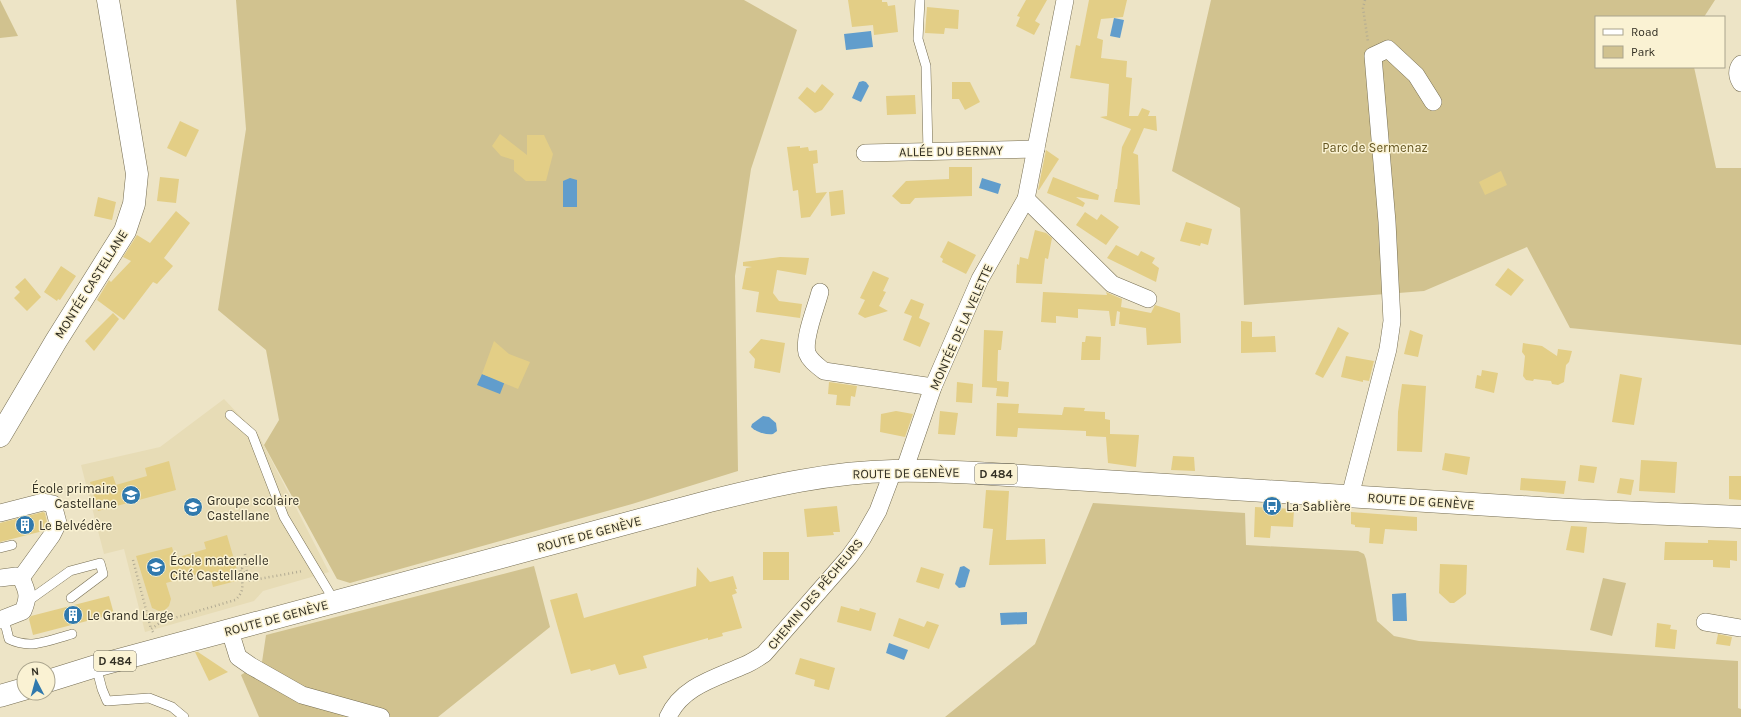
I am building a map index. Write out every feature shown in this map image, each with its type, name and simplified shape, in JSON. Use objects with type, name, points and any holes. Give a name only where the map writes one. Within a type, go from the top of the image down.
[{"type":"main road","name":"MONTÉE CASTELLANE","points":[[0,436],[56,341],[125,231],[134,204],[137,174],[108,0]]},
{"type":"main road","name":"ROUTE DE GENÈVE","points":[[56,678],[96,666],[769,486],[847,474],[898,471],[976,473],[1570,510],[1741,517]]},
{"type":"main road","points":[[0,696],[16,691]]},
{"type":"street","name":"MONTÉE DE LA VELETTE","points":[[898,471],[980,279],[1026,199],[1065,0]]},
{"type":"street","points":[[1350,496],[1388,349],[1392,321],[1387,222],[1373,56],[1388,49],[1416,75],[1433,102]]},
{"type":"street","points":[[1741,64],[1738,68],[1738,78],[1741,83]]},
{"type":"street","name":"ALLÉE DU BERNAY","points":[[865,154],[1036,149]]},
{"type":"street","points":[[1026,199],[1112,284],[1148,299]]},
{"type":"street","points":[[820,292],[806,342],[808,354],[814,364],[824,371],[933,387]]},
{"type":"street","name":"CHEMIN DES PÊCHEURS","points":[[668,717],[683,696],[692,689],[746,665],[764,654],[849,557],[862,539],[878,511],[898,471]]},
{"type":"street","points":[[0,513],[42,502],[52,504],[58,523],[52,535],[21,578]]},
{"type":"street","points":[[0,578],[16,576],[21,578],[27,592],[28,601],[23,611],[2,619]]},
{"type":"street","points":[[1705,622],[1741,628]]},
{"type":"street","points":[[230,631],[238,657],[251,666],[302,695],[381,717]]},
{"type":"lane","points":[[920,0],[918,39],[926,66],[928,152]]},
{"type":"lane","points":[[230,415],[252,434],[284,517],[335,602]]},
{"type":"lane","points":[[0,548],[12,545]]},
{"type":"lane","points":[[28,601],[70,571],[100,563],[103,574],[71,598]]},
{"type":"lane","points":[[2,619],[9,638],[19,644],[34,645],[72,634]]},
{"type":"lane","points":[[96,666],[107,701],[149,698],[172,707],[184,717]]},
{"type":"path","points":[[1365,0],[1363,8],[1366,36],[1373,56]]},
{"type":"path","points":[[245,554],[248,581]]},
{"type":"path","points":[[133,560],[153,633]]},
{"type":"path","points":[[151,629],[161,622],[235,600],[240,596],[242,590],[243,584],[240,569],[242,568],[248,581]]},
{"type":"path","points":[[248,581],[315,569]]},
{"type":"shaded area","name":"Groupe scolaire Castellane","points":[[224,399],[259,436],[329,572],[263,591],[254,601],[145,632],[124,549],[104,554],[81,465],[160,447]]},
{"type":"green space","points":[[0,0],[18,36],[0,38]]},
{"type":"green space","points":[[236,0],[744,0],[797,30],[751,169],[735,276],[738,471],[632,504],[350,583],[337,579],[264,445],[279,420],[266,350],[218,310],[246,129]]},
{"type":"green space","name":"Parc de Sermenaz","points":[[1211,0],[1715,0],[1705,16],[1595,16],[1595,68],[1694,68],[1716,168],[1741,168],[1741,345],[1570,328],[1527,247],[1424,291],[1244,305],[1240,208],[1172,171]]},
{"type":"green space","points":[[1093,503],[1245,513],[1246,545],[1358,551],[1364,554],[1366,559],[1377,621],[1394,636],[1419,641],[1738,661],[1738,708],[1741,709],[1741,717],[945,717],[1035,644]]},
{"type":"green space","points":[[534,566],[550,627],[438,717],[259,717],[241,675],[262,662],[266,635]]},
{"type":"green space","points":[[1603,578],[1626,583],[1612,636],[1590,630]]},
{"type":"water","points":[[1114,18],[1124,20],[1120,38],[1110,36]]},
{"type":"water","points":[[871,31],[873,47],[846,50],[844,34]]},
{"type":"water","points":[[863,81],[869,86],[861,102],[852,98],[859,82]]},
{"type":"water","points":[[570,178],[577,180],[577,207],[563,207],[563,181]]},
{"type":"water","points":[[982,178],[1001,184],[998,194],[979,188]]},
{"type":"water","points":[[482,374],[496,379],[507,376],[500,394],[477,385]]},
{"type":"water","points":[[763,416],[769,417],[776,423],[777,431],[773,434],[761,433],[751,427],[752,424]]},
{"type":"water","points":[[964,566],[970,570],[965,587],[959,588],[955,584],[960,567]]},
{"type":"water","points":[[1406,593],[1407,621],[1393,621],[1392,594]]},
{"type":"water","points":[[1027,612],[1027,624],[1001,625],[1000,613]]},
{"type":"water","points":[[889,643],[908,650],[904,660],[886,653]]},
{"type":"building","points":[[848,0],[882,0],[882,2],[887,2],[888,6],[895,5],[898,32],[874,35],[873,25],[852,27]]},
{"type":"building","points":[[1026,0],[1047,0],[1035,21],[1040,24],[1034,35],[1016,26],[1020,17],[1017,16]]},
{"type":"building","points":[[1089,0],[1127,0],[1123,17],[1101,19],[1097,38],[1103,40],[1101,58],[1127,61],[1126,77],[1132,78],[1129,116],[1138,116],[1142,108],[1150,111],[1148,116],[1156,116],[1157,131],[1144,128],[1133,153],[1138,155],[1140,205],[1114,202],[1122,147],[1131,129],[1100,117],[1107,116],[1109,84],[1070,78],[1076,45],[1080,46]]},
{"type":"building","points":[[927,7],[959,10],[958,29],[945,28],[944,34],[925,33]]},
{"type":"building","points":[[952,82],[970,82],[980,102],[965,110],[959,99],[952,99]]},
{"type":"building","points":[[822,84],[834,94],[822,110],[815,113],[798,98],[807,87],[815,93]]},
{"type":"building","points":[[915,95],[916,114],[887,115],[886,96]]},
{"type":"building","points":[[180,121],[199,130],[186,157],[167,148]]},
{"type":"building","points":[[500,134],[527,155],[527,135],[544,135],[553,154],[546,181],[526,181],[514,171],[514,160],[501,156],[492,146]]},
{"type":"building","points":[[800,146],[800,148],[808,147],[809,151],[817,150],[818,163],[813,164],[816,193],[827,192],[810,217],[801,218],[798,190],[793,191],[787,147]]},
{"type":"building","points":[[1046,150],[1059,159],[1038,190]]},
{"type":"building","points":[[949,167],[972,167],[972,196],[915,198],[910,204],[901,204],[892,196],[906,181],[949,179]]},
{"type":"building","points":[[1501,171],[1507,185],[1485,195],[1479,182]]},
{"type":"building","points":[[160,177],[179,179],[176,203],[157,201]]},
{"type":"building","points":[[1053,177],[1099,195],[1098,200],[1076,197],[1085,203],[1083,207],[1047,193]]},
{"type":"building","points":[[843,190],[845,214],[831,216],[829,192]]},
{"type":"building","points":[[98,197],[116,202],[112,220],[94,216]]},
{"type":"building","points":[[176,211],[190,223],[164,258],[173,266],[157,284],[153,282],[124,320],[97,300],[109,280],[111,282],[131,261],[123,257],[137,235],[150,243]]},
{"type":"building","points":[[1085,212],[1097,220],[1101,214],[1119,227],[1106,245],[1076,225]]},
{"type":"building","points":[[1186,222],[1212,229],[1208,245],[1201,243],[1200,246],[1180,241]]},
{"type":"building","points":[[1035,230],[1046,233],[1052,238],[1048,259],[1045,258],[1042,284],[1016,283],[1017,264],[1019,265],[1020,257],[1028,259]]},
{"type":"building","points":[[948,241],[976,255],[966,274],[942,262],[943,259],[940,257]]},
{"type":"building","points":[[1116,245],[1138,256],[1141,251],[1155,258],[1152,263],[1159,268],[1156,282],[1107,258]]},
{"type":"building","points":[[780,257],[809,258],[806,275],[777,270],[773,293],[779,301],[802,304],[800,318],[756,312],[759,292],[742,289],[746,268],[752,267],[743,266],[743,262]]},
{"type":"building","points":[[61,266],[76,276],[60,300],[58,299],[57,301],[44,292]]},
{"type":"building","points":[[1508,268],[1524,280],[1511,296],[1495,285]]},
{"type":"building","points":[[873,271],[889,278],[883,291],[886,292],[879,306],[888,311],[865,318],[858,314],[865,300],[860,298]]},
{"type":"building","points":[[25,278],[41,297],[27,311],[14,298],[20,292],[15,287]]},
{"type":"building","points":[[1043,292],[1107,295],[1106,292],[1122,299],[1121,307],[1151,313],[1155,305],[1180,313],[1181,343],[1147,345],[1146,328],[1119,324],[1120,312],[1117,311],[1115,326],[1111,326],[1109,311],[1078,309],[1078,318],[1056,316],[1056,323],[1041,322]]},
{"type":"building","points":[[911,299],[924,304],[919,318],[930,323],[920,347],[903,340],[912,316],[904,313]]},
{"type":"building","points":[[113,313],[119,319],[94,351],[85,341]]},
{"type":"building","points":[[1241,321],[1252,322],[1252,337],[1275,336],[1276,352],[1241,353]]},
{"type":"building","points":[[1338,327],[1349,333],[1323,378],[1315,374]]},
{"type":"building","points":[[984,330],[1003,331],[1001,350],[998,350],[997,381],[1009,382],[1008,397],[996,396],[997,388],[982,387]]},
{"type":"building","points":[[1410,330],[1423,335],[1418,357],[1404,354]]},
{"type":"building","points":[[1086,336],[1101,337],[1100,360],[1081,360],[1082,342],[1085,342]]},
{"type":"building","points":[[761,339],[785,343],[780,373],[754,368],[755,359],[749,352]]},
{"type":"building","points":[[494,341],[509,354],[530,362],[518,389],[482,374]]},
{"type":"building","points":[[1523,343],[1542,346],[1557,356],[1558,349],[1572,351],[1569,362],[1566,365],[1564,382],[1558,385],[1552,384],[1551,381],[1534,379],[1533,381],[1526,380],[1523,376],[1525,356],[1522,352]]},
{"type":"building","points":[[1346,356],[1374,361],[1369,381],[1363,380],[1363,382],[1341,377]]},
{"type":"building","points":[[1482,370],[1498,373],[1494,393],[1475,388],[1477,375],[1481,376]]},
{"type":"building","points":[[1620,374],[1642,378],[1634,425],[1612,422]]},
{"type":"building","points":[[829,382],[857,386],[855,397],[851,396],[850,406],[836,405],[837,395],[828,394]]},
{"type":"building","points":[[957,382],[973,384],[972,403],[956,402]]},
{"type":"building","points":[[1402,384],[1426,386],[1422,452],[1397,451],[1398,412]]},
{"type":"building","points":[[997,403],[1019,404],[1018,413],[1062,415],[1064,407],[1085,408],[1084,411],[1105,412],[1105,419],[1110,420],[1110,434],[1139,435],[1136,467],[1108,463],[1106,437],[1086,436],[1086,431],[1018,428],[1017,437],[996,436]]},
{"type":"building","points":[[896,411],[913,414],[905,437],[880,432],[881,414]]},
{"type":"building","points":[[940,411],[958,413],[955,435],[938,434]]},
{"type":"building","points":[[1445,453],[1470,457],[1467,475],[1442,470]]},
{"type":"building","points":[[1173,456],[1194,457],[1195,471],[1171,470]]},
{"type":"building","points":[[1641,460],[1677,462],[1675,493],[1639,491]]},
{"type":"building","points":[[169,461],[176,490],[98,511],[90,482],[113,476],[116,485],[147,476],[145,468]]},
{"type":"building","points":[[1580,465],[1597,467],[1594,483],[1578,481]]},
{"type":"building","points":[[1729,476],[1741,476],[1741,500],[1729,499]]},
{"type":"building","points":[[1521,478],[1566,481],[1564,494],[1520,490]]},
{"type":"building","points":[[1620,478],[1634,480],[1631,495],[1617,493]]},
{"type":"building","points":[[986,490],[1009,491],[1006,540],[1045,539],[1046,564],[989,565],[993,529],[983,528]]},
{"type":"building","points":[[837,506],[840,532],[833,532],[834,535],[807,537],[804,509]]},
{"type":"building","points":[[1255,507],[1294,509],[1293,527],[1271,526],[1270,538],[1254,537]]},
{"type":"building","name":"Le Belvédère","points":[[43,512],[45,513],[47,522],[43,531],[0,542],[0,523]]},
{"type":"building","points":[[1351,512],[1417,517],[1417,531],[1385,529],[1383,544],[1369,543],[1370,528],[1355,527],[1355,525],[1351,524]]},
{"type":"building","points":[[1571,526],[1587,527],[1584,553],[1566,550]]},
{"type":"building","points":[[227,535],[240,580],[213,587],[209,571],[166,583],[171,599],[169,606],[165,610],[159,611],[152,608],[136,556],[172,547],[175,558],[206,549],[204,542]]},
{"type":"building","points":[[1708,540],[1737,541],[1737,561],[1730,560],[1730,568],[1713,567],[1713,560],[1664,560],[1665,542],[1708,543]]},
{"type":"building","points":[[763,552],[789,552],[789,580],[763,580]]},
{"type":"building","points":[[1440,564],[1467,565],[1466,594],[1454,603],[1450,603],[1439,593]]},
{"type":"building","points":[[697,567],[710,582],[733,576],[737,593],[732,595],[742,628],[722,633],[723,636],[708,640],[708,638],[643,656],[647,668],[619,675],[615,664],[591,671],[590,669],[571,674],[550,600],[577,593],[584,618],[696,586]]},
{"type":"building","points":[[921,567],[944,574],[939,589],[916,582]]},
{"type":"building","name":"Le Grand Large","points":[[109,596],[114,614],[33,635],[29,619],[31,616]]},
{"type":"building","points":[[841,606],[859,611],[860,608],[876,613],[871,631],[837,622]]},
{"type":"building","points":[[899,618],[924,627],[927,621],[939,625],[929,649],[893,636]]},
{"type":"building","points":[[1657,623],[1671,625],[1670,629],[1677,630],[1675,649],[1655,647]]},
{"type":"building","points":[[1718,634],[1732,637],[1730,646],[1716,644]]},
{"type":"building","points":[[195,652],[198,652],[228,672],[209,681]]},
{"type":"building","points":[[800,658],[835,668],[829,690],[814,686],[815,680],[795,674]]},
{"type":"place","name":"École primaire Castellane","points":[[131,495]]},
{"type":"place","name":"La Sablière","points":[[1272,506]]},
{"type":"place","name":"Groupe scolaire Castellane","points":[[193,507]]},
{"type":"place","name":"Le Belvédère","points":[[25,525]]},
{"type":"place","name":"École maternelle Cité Castellane","points":[[156,567]]},
{"type":"place","name":"Le Grand Large","points":[[73,615]]}]
